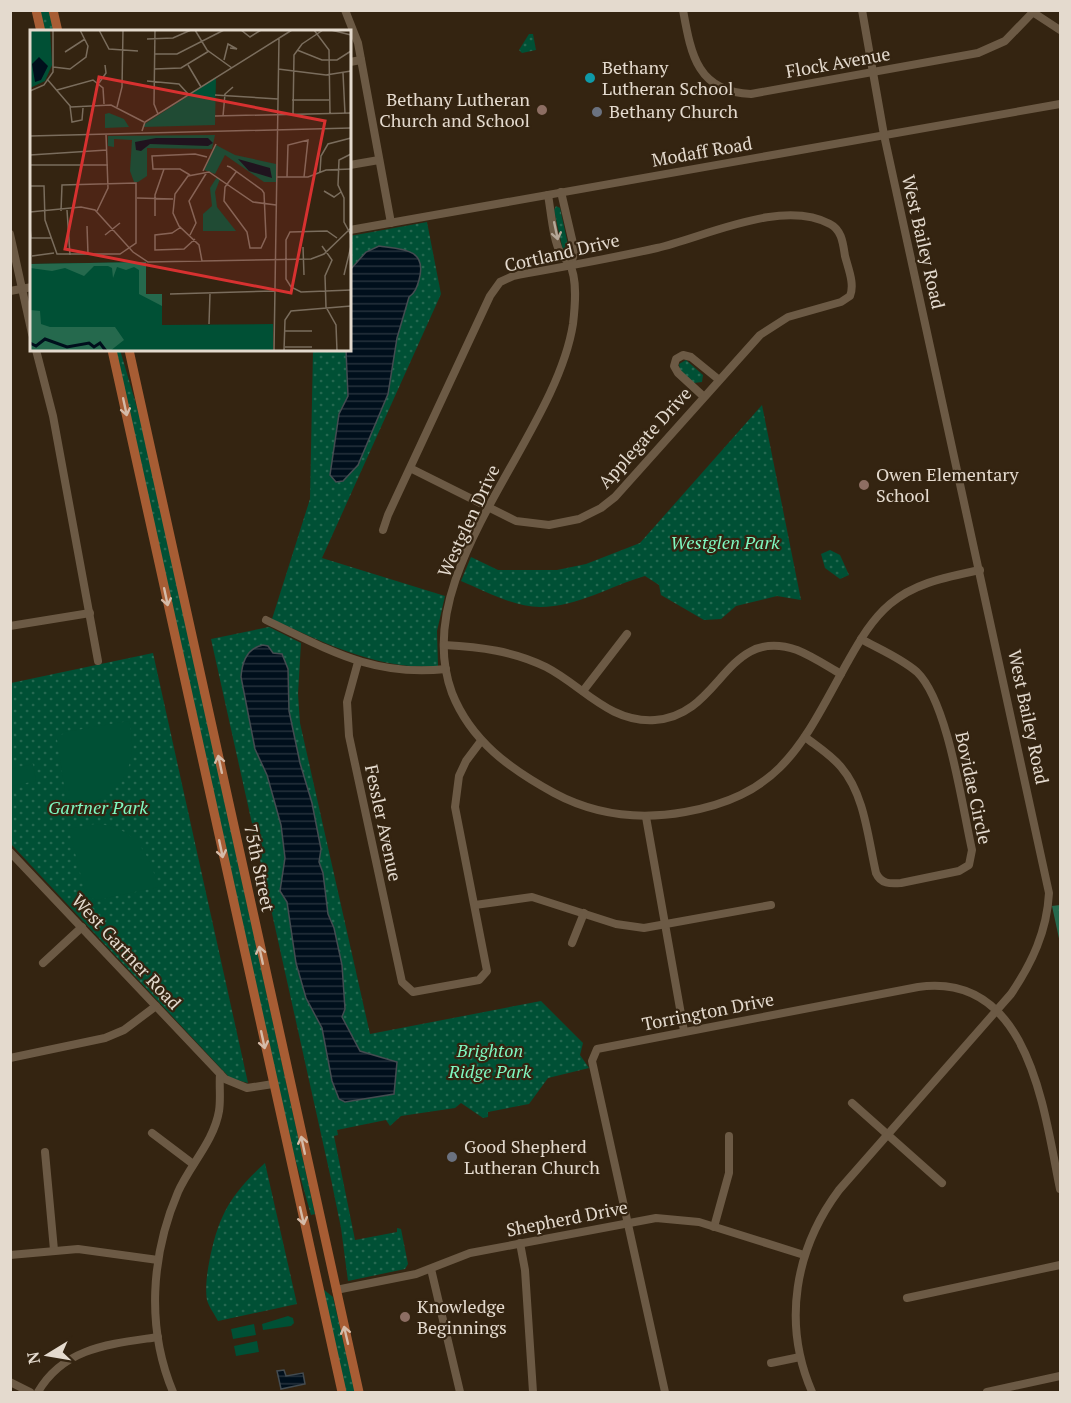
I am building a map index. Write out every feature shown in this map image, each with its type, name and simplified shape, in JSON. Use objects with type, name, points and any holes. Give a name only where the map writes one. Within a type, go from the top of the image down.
[{"type":"main road","points":[[36,10],[41,30]]},
{"type":"main road","points":[[53,10],[58,30]]},
{"type":"main road","name":"75th Street","points":[[112,351],[342,1392]]},
{"type":"main road","name":"75th Street","points":[[129,351],[359,1392]]},
{"type":"main road","points":[[315,1273],[331,1289],[336,1290]]},
{"type":"street","points":[[345,10],[354,30],[361,60],[391,223]]},
{"type":"street","name":"Flock Avenue","points":[[683,10],[689,44],[698,66],[708,79],[730,91],[757,93],[978,53],[992,48],[1020,29],[1035,12]]},
{"type":"street","name":"West Bailey Road","points":[[812,1392],[800,1357],[795,1304],[804,1255],[828,1204],[996,1012],[1020,981],[1035,951],[1045,922],[1049,893],[981,570],[884,135],[862,10]]},
{"type":"street","points":[[1035,12],[1060,30]]},
{"type":"street","points":[[351,62],[361,60]]},
{"type":"street","name":"Modaff Road","points":[[351,230],[1060,104]]},
{"type":"street","points":[[351,165],[379,160]]},
{"type":"street","name":"Westglen Drive","points":[[561,192],[575,252],[570,265],[574,309],[570,337],[562,362],[489,508],[456,582],[446,619],[444,645],[446,669],[460,710],[481,741],[509,765],[561,796],[598,810],[646,817],[700,810],[741,796],[777,772],[806,737],[861,639],[876,618],[908,591],[933,580],[981,570]]},
{"type":"street","name":"Westglen Drive","points":[[548,195],[561,255],[570,265]]},
{"type":"street","name":"Cortland Drive","points":[[383,530],[496,286],[513,276],[657,248],[750,220],[818,219],[831,224],[841,238],[852,284],[850,296]]},
{"type":"street","points":[[10,234],[30,325]]},
{"type":"street","points":[[10,291],[30,287]]},
{"type":"street","name":"Applegate Drive","points":[[410,468],[516,520],[540,525],[570,521],[594,512],[628,483],[746,347],[766,330],[795,315],[841,302],[850,296]]},
{"type":"street","points":[[36,351],[53,416],[98,661]]},
{"type":"street","points":[[703,396],[678,373],[674,366],[676,359],[683,355],[691,357],[718,380]]},
{"type":"street","points":[[10,626],[90,613]]},
{"type":"street","points":[[266,620],[358,662],[401,671],[446,669]]},
{"type":"street","points":[[583,691],[627,634]]},
{"type":"street","name":"Bovidae Circle","points":[[806,737],[835,761],[852,783],[859,800],[876,873],[881,880],[891,884],[901,883],[959,871],[969,865],[972,850],[943,721],[933,693],[909,666],[861,639]]},
{"type":"street","points":[[444,645],[478,647],[514,654],[547,667],[603,706],[623,716],[656,720],[676,716],[698,704],[736,660],[760,648],[774,646],[796,650],[841,674]]},
{"type":"street","name":"Fessler Avenue","points":[[358,662],[347,702],[349,736],[402,982],[406,989],[418,991],[484,977],[487,965],[475,905]]},
{"type":"street","points":[[481,741],[459,776],[455,799],[456,819],[475,905],[515,897],[532,897],[628,927],[664,925],[771,905]]},
{"type":"street","points":[[646,817],[684,1032]]},
{"type":"street","name":"West Gartner Road","points":[[10,852],[220,1074],[242,1087],[273,1084]]},
{"type":"street","points":[[573,943],[584,913]]},
{"type":"street","points":[[43,963],[82,927]]},
{"type":"street","name":"Torrington Drive","points":[[628,1222],[592,1056],[600,1048],[925,987],[960,990],[980,999],[996,1012],[1018,1038],[1035,1073],[1060,1189]]},
{"type":"street","points":[[10,1058],[105,1038],[124,1030],[156,1005]]},
{"type":"street","points":[[172,1392],[158,1338],[155,1298],[158,1260],[164,1230],[178,1192],[217,1119],[220,1074]]},
{"type":"street","points":[[852,1103],[942,1184]]},
{"type":"street","points":[[152,1133],[193,1164]]},
{"type":"street","points":[[714,1227],[729,1173],[729,1136]]},
{"type":"street","points":[[45,1152],[54,1250]]},
{"type":"street","name":"Shepherd Drive","points":[[336,1290],[430,1269],[470,1253],[628,1222],[668,1218],[714,1227],[804,1255]]},
{"type":"street","points":[[628,1222],[665,1392]]},
{"type":"street","points":[[520,1243],[525,1269],[533,1392]]},
{"type":"street","points":[[10,1255],[54,1250],[100,1251],[158,1260]]},
{"type":"street","points":[[907,1298],[1060,1265]]},
{"type":"street","points":[[430,1269],[460,1392]]},
{"type":"street","points":[[38,1392],[62,1364],[87,1350],[158,1338]]},
{"type":"street","points":[[771,1363],[800,1357]]},
{"type":"street","points":[[987,1392],[1060,1376]]},
{"type":"street","points":[[10,1382],[30,1392]]},
{"type":"green space","points":[[40,11],[49,11],[54,30],[45,30]]},
{"type":"green space","points":[[529,34],[533,34],[536,50],[522,53],[519,50]]},
{"type":"green space","points":[[556,206],[560,208],[570,254],[568,257],[564,255],[554,210]]},
{"type":"green space","points":[[427,222],[441,294],[322,558],[445,596],[437,631],[438,666],[416,666],[374,660],[332,646],[272,619],[310,499],[313,351],[351,351],[351,236]]},
{"type":"green space","points":[[116,351],[120,351],[141,421],[315,1214],[311,1215],[289,1137]]},
{"type":"green space","points":[[686,360],[703,375],[702,382],[694,383],[680,370],[679,364]]},
{"type":"green space","name":"Westglen Park","points":[[762,405],[801,600],[777,596],[736,606],[721,619],[704,620],[661,595],[659,585],[645,576],[568,604],[540,607],[510,601],[461,581],[471,557],[498,570],[557,570],[586,564],[640,543]]},
{"type":"green space","points":[[830,550],[840,555],[849,575],[840,579],[825,568],[821,554]]},
{"type":"green space","name":"Brighton Ridge Park","points":[[269,627],[301,643],[298,694],[300,723],[370,1034],[541,1001],[583,1043],[580,1055],[589,1068],[548,1078],[529,1104],[488,1112],[488,1117],[483,1118],[461,1103],[455,1108],[401,1116],[390,1126],[386,1120],[337,1130],[338,1135],[334,1136],[355,1240],[397,1232],[397,1228],[401,1229],[408,1264],[405,1269],[348,1281],[341,1228],[331,1179],[211,639]]},
{"type":"green space","name":"Gartner Park","points":[[153,653],[248,1083],[230,1078],[11,844],[11,683]]},
{"type":"green space","points":[[129,721],[132,739],[131,755],[128,769],[121,781],[100,799],[68,811],[57,739],[65,732]]},
{"type":"green space","points":[[33,764],[36,781],[11,786],[11,769]]},
{"type":"green space","points":[[95,824],[120,829],[138,843],[150,863],[158,887],[97,900],[86,896],[69,829]]},
{"type":"green space","points":[[1060,905],[1060,943],[1052,906]]},
{"type":"green space","points":[[265,1163],[297,1304],[218,1321],[208,1303],[206,1291],[208,1267],[217,1232],[221,1219],[234,1196]]},
{"type":"green space","points":[[323,1289],[333,1297],[355,1392],[346,1392]]},
{"type":"green space","points":[[288,1316],[293,1318],[294,1323],[291,1326],[263,1330],[262,1324]]},
{"type":"green space","points":[[254,1324],[256,1335],[233,1339],[231,1329]]},
{"type":"green space","points":[[257,1341],[259,1352],[236,1356],[234,1346]]},
{"type":"water","points":[[379,246],[411,252],[420,262],[421,269],[416,290],[409,297],[397,338],[388,394],[358,465],[343,481],[336,482],[330,475],[339,414],[348,396],[346,351],[351,351],[351,269],[366,252]]},
{"type":"water","points":[[263,645],[268,646],[273,653],[282,654],[288,669],[289,711],[300,763],[312,803],[321,849],[319,862],[323,873],[328,914],[334,928],[342,965],[345,1009],[342,1017],[360,1051],[397,1062],[394,1094],[345,1102],[339,1099],[332,1081],[322,1028],[306,998],[296,963],[287,902],[280,891],[285,858],[281,825],[267,775],[255,749],[241,677],[246,656],[253,649]]},
{"type":"water","points":[[284,1370],[286,1376],[303,1373],[305,1384],[281,1389],[277,1371]]},
{"type":"place","name":"Bethany Lutheran School","points":[[590,78]]},
{"type":"place","name":"Bethany Lutheran Church and School","points":[[542,110]]},
{"type":"place","name":"Bethany Church","points":[[597,112]]},
{"type":"place","name":"Owen Elementary School","points":[[864,485]]},
{"type":"place","name":"Good Shepherd Lutheran Church","points":[[452,1157]]},
{"type":"place","name":"Knowledge Beginnings","points":[[405,1317]]}]
